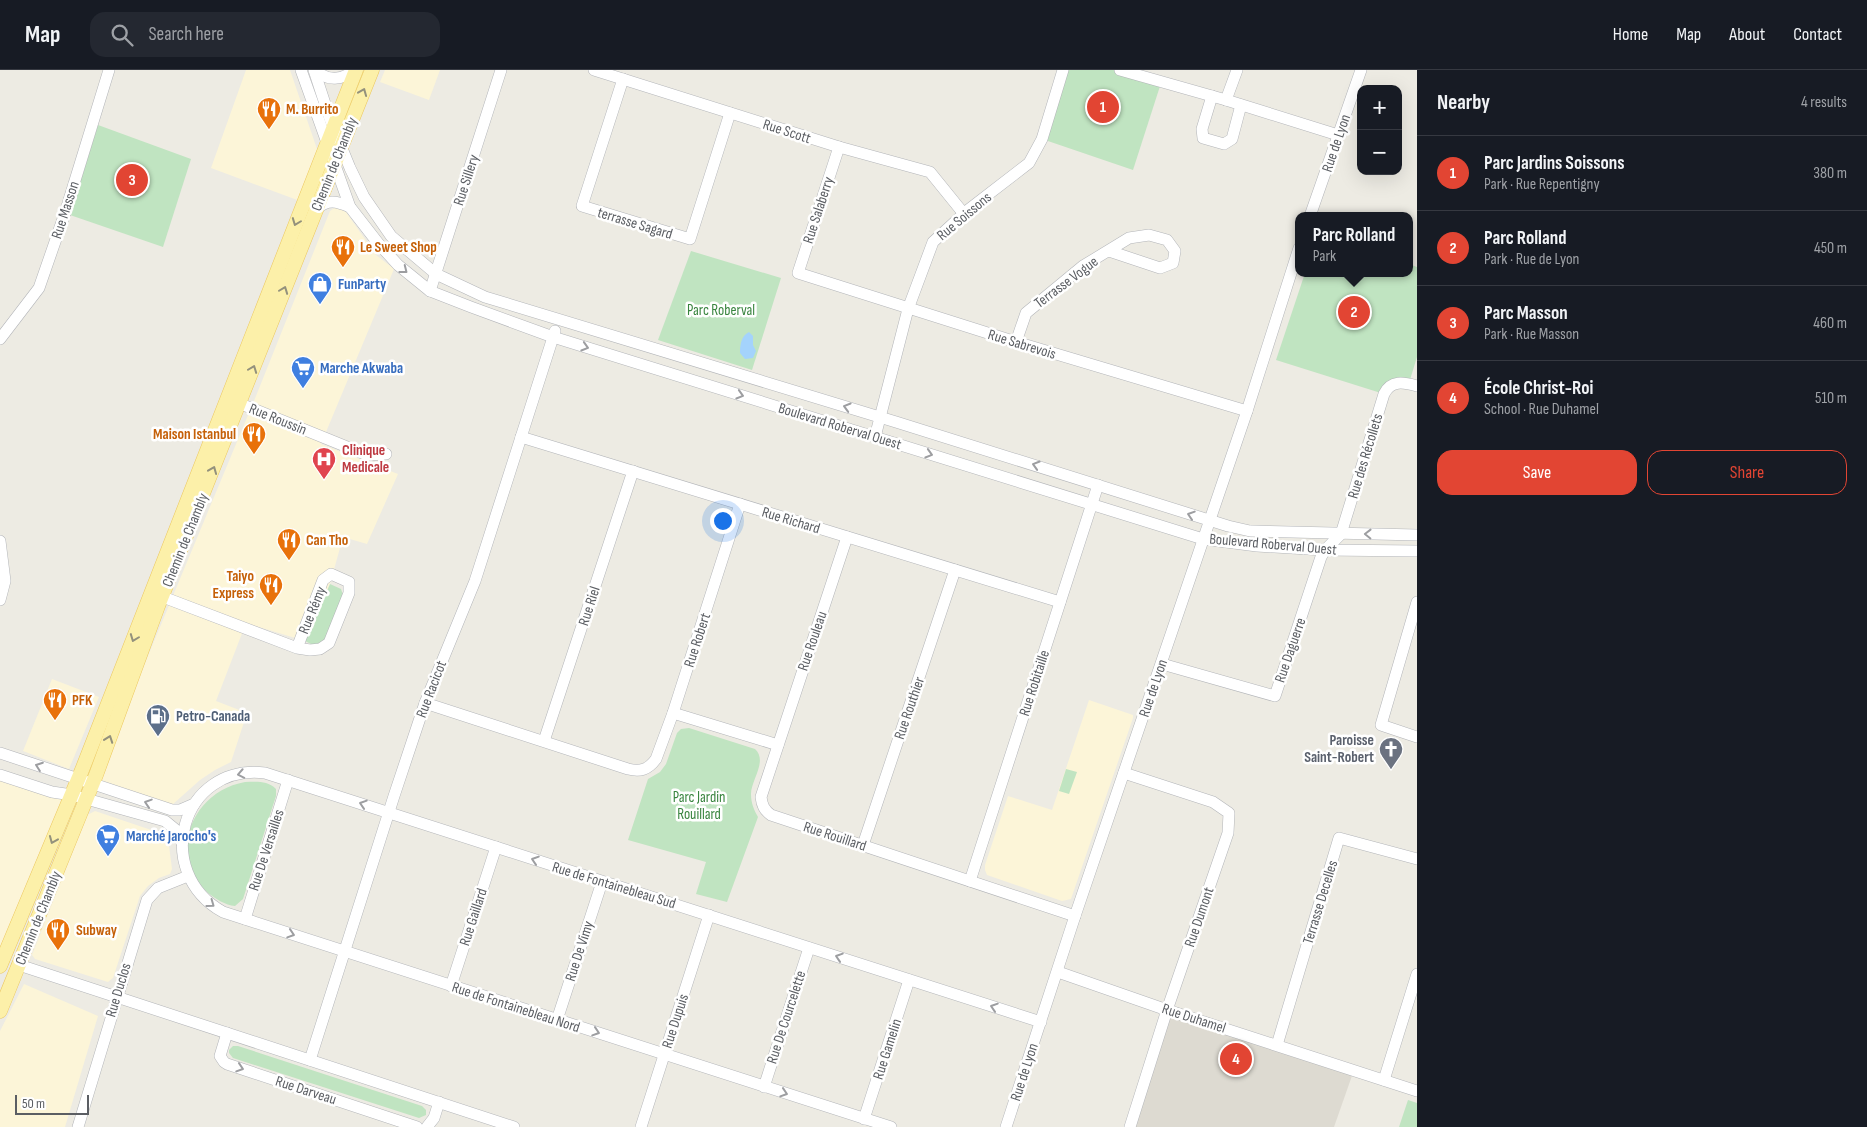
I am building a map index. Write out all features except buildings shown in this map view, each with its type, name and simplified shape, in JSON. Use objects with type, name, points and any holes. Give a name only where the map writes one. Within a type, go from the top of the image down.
[{"type":"main road","name":"Chemin de Chambly","points":[[234,401],[334,163],[333,127],[355,70]]},
{"type":"main road","name":"Chemin de Chambly","points":[[0,1011],[20,965],[79,797],[78,780],[157,594],[334,145],[372,70]]},
{"type":"main road","name":"Chemin de Chambly","points":[[0,966],[79,797],[92,785],[157,594]]},
{"type":"street","name":"Rue Masson","points":[[0,339],[39,288],[64,218],[109,70]]},
{"type":"street","name":"Boulevard Roberval Ouest","points":[[301,70],[334,145],[364,197],[391,236],[436,274],[485,297],[1098,484],[1210,521],[1250,531],[1417,535]]},
{"type":"street","points":[[315,70],[321,75],[344,78],[355,70]]},
{"type":"street","points":[[315,70],[333,127]]},
{"type":"street","name":"Rue Sillery","points":[[430,290],[501,70]]},
{"type":"street","name":"Rue Scott","points":[[594,70],[839,147],[930,172],[964,214]]},
{"type":"street","name":"Rue Soissons","points":[[875,437],[908,309],[933,242],[964,214],[1029,163],[1042,139],[1063,70]]},
{"type":"street","points":[[1120,70],[1226,100],[1338,135]]},
{"type":"street","points":[[1226,100],[1237,70]]},
{"type":"street","name":"Rue de Lyon","points":[[1311,212],[1361,70]]},
{"type":"street","name":"terrasse Sagard","points":[[623,79],[582,206],[690,239],[730,113]]},
{"type":"street","points":[[1212,96],[1202,129],[1203,138],[1224,144],[1232,139],[1241,105]]},
{"type":"street","name":"Rue Salaberry","points":[[798,273],[839,147]]},
{"type":"street","name":"Boulevard Roberval Ouest","points":[[334,163],[350,207],[398,265],[430,290],[470,307],[553,336],[1203,539],[1257,546],[1324,550],[1417,550]]},
{"type":"street","points":[[315,210],[323,203],[333,201],[350,207]]},
{"type":"street","name":"Terrasse Vogue","points":[[1016,342],[1026,313],[1083,266],[1129,238],[1149,235],[1167,240],[1175,251],[1173,263],[1160,268],[1109,251]]},
{"type":"street","name":"Rue de Lyon","points":[[1006,1127],[1075,916],[1247,411],[1295,261]]},
{"type":"street","name":"Rue Sabrevois","points":[[798,273],[908,309],[1247,411]]},
{"type":"street","name":"Rue Racicot","points":[[310,1060],[425,702],[475,581],[558,320]]},
{"type":"street","name":"Rue des Récollets","points":[[1324,550],[1341,534],[1384,394],[1388,387],[1398,383],[1417,386]]},
{"type":"street","name":"Rue Roussin","points":[[234,401],[367,454],[386,454]]},
{"type":"street","name":"Rue Richard","points":[[521,437],[1060,602]]},
{"type":"street","name":"Rue Riel","points":[[544,740],[633,471]]},
{"type":"street","name":"Rue Robitaille","points":[[970,881],[1098,484]]},
{"type":"street","name":"Rue Robert","points":[[544,740],[628,769],[637,771],[651,766],[656,759],[673,713],[740,504]]},
{"type":"street","name":"Rue Rouleau","points":[[778,745],[847,537]]},
{"type":"street","points":[[0,541],[5,581],[0,600]]},
{"type":"street","name":"Rue Daguerre","points":[[1162,664],[1275,696],[1324,550]]},
{"type":"street","name":"Rue Routhier","points":[[863,846],[955,570]]},
{"type":"street","name":"Rue Rémy","points":[[157,594],[296,648],[310,650],[320,649],[330,643],[349,593],[349,582],[331,574],[323,580],[296,648]]},
{"type":"street","points":[[1417,602],[1381,725],[1417,737]]},
{"type":"street","points":[[425,702],[544,740]]},
{"type":"street","points":[[673,713],[778,745]]},
{"type":"street","name":"Rue Rouillard","points":[[778,745],[761,797],[762,806],[771,815],[1075,916]]},
{"type":"street","points":[[0,753],[172,810],[180,810],[194,804]]},
{"type":"street","name":"Rue de Fontainebleau Sud","points":[[194,804],[209,788],[221,780],[236,775],[257,772],[288,780],[1041,1022]]},
{"type":"street","name":"Rue Dumont","points":[[1124,773],[1213,802],[1228,813],[1228,833],[1167,1010],[1130,1127]]},
{"type":"street","points":[[0,775],[52,792],[79,797],[165,821],[176,830],[182,843]]},
{"type":"street","name":"Rue De Versailles","points":[[245,920],[288,780]]},
{"type":"street","points":[[182,843],[187,818],[194,804]]},
{"type":"street","name":"Terrasse Decelles","points":[[1277,1044],[1339,838],[1417,859]]},
{"type":"street","name":"Rue de Fontainebleau Nord","points":[[182,843],[184,864],[188,876],[198,892],[208,902],[223,912],[891,1127]]},
{"type":"street","name":"Rue Gaillard","points":[[451,986],[496,847]]},
{"type":"street","name":"Rue Duclos","points":[[78,1127],[147,900],[158,888],[188,876]]},
{"type":"street","name":"Rue De Vimy","points":[[557,1020],[602,882]]},
{"type":"street","name":"Rue Dupuis","points":[[641,1127],[709,915]]},
{"type":"street","name":"Rue De Courcelette","points":[[764,1087],[809,948]]},
{"type":"street","name":"Rue Darveau","points":[[20,965],[514,1127]]},
{"type":"street","name":"Rue Duhamel","points":[[1058,972],[1167,1010],[1277,1044],[1417,1091]]},
{"type":"street","points":[[1384,1080],[1417,974]]},
{"type":"street","name":"Rue Gamelin","points":[[864,1119],[909,980]]},
{"type":"street","name":"Rue Darveau","points":[[227,1033],[220,1056],[227,1064],[417,1127]]},
{"type":"street","points":[[427,1127],[434,1118],[439,1102]]},
{"type":"shaded area","points":[[246,70],[290,70],[318,152],[300,201],[211,168]]},
{"type":"shaded area","points":[[385,70],[440,70],[429,100],[380,82]]},
{"type":"shaded area","points":[[336,207],[346,212],[376,255],[394,269],[321,444],[398,474],[367,544],[343,537],[330,584],[305,641],[246,623],[216,701],[247,713],[231,762],[200,780],[172,805],[96,781],[256,396],[330,211]]},
{"type":"shaded area","points":[[52,679],[99,697],[69,769],[23,751]]},
{"type":"shaded area","points":[[1089,700],[1133,715],[1133,718],[1071,899],[1062,901],[987,875],[985,865],[1008,796],[1052,810]]},
{"type":"shaded area","points":[[0,775],[72,795],[0,966]]},
{"type":"shaded area","points":[[95,811],[166,835],[172,869],[170,874],[159,878],[148,886],[140,896],[113,978],[108,982],[35,959],[32,955],[87,815]]},
{"type":"shaded area","points":[[24,984],[98,1016],[65,1127],[0,1127],[0,1031]]},
{"type":"shaded area","points":[[1167,1010],[1354,1070],[1334,1127],[1130,1127]]},
{"type":"green space","points":[[1063,70],[1120,70],[1161,83],[1133,170],[1042,139]]},
{"type":"green space","points":[[98,125],[191,159],[163,247],[70,215]]},
{"type":"green space","name":"Parc Roberval","points":[[691,251],[781,278],[752,370],[658,340]]},
{"type":"green space","points":[[1413,266],[1417,267],[1417,357],[1409,383],[1384,394],[1276,360],[1304,277],[1413,277]]},
{"type":"green space","points":[[330,584],[341,589],[343,595],[326,644],[317,647],[305,641]]},
{"type":"green space","name":"Parc Jardin Rouillard","points":[[689,728],[755,749],[759,754],[759,765],[751,794],[753,806],[758,817],[727,902],[696,894],[706,862],[628,840],[648,779],[660,772],[666,764],[677,733],[681,729]]},
{"type":"green space","points":[[1066,769],[1077,772],[1069,794],[1059,791]]},
{"type":"green space","points":[[245,782],[269,784],[276,789],[276,796],[243,899],[235,906],[224,903],[208,893],[195,878],[189,861],[187,844],[191,827],[199,811],[211,798],[226,788]]},
{"type":"green space","points":[[233,1046],[238,1046],[422,1106],[426,1110],[426,1115],[419,1118],[233,1058],[229,1050]]},
{"type":"green space","points":[[1408,1100],[1417,1103],[1417,1127],[1399,1127]]},
{"type":"water","points":[[749,332],[753,336],[753,345],[756,351],[753,358],[745,359],[740,353],[740,347],[741,341]]},
{"type":"place","name":"Parc Jardins Soissons","points":[[1103,107]]},
{"type":"place","name":"M. Burrito","points":[[269,130]]},
{"type":"place","name":"Parc Masson","points":[[132,180]]},
{"type":"place","name":"Le Sweet Shop","points":[[343,268]]},
{"type":"place","name":"FunParty","points":[[320,305]]},
{"type":"place","name":"Parc Rolland","points":[[1354,312]]},
{"type":"place","name":"Marche Akwaba","points":[[303,389]]},
{"type":"place","name":"Maison Istanbul","points":[[254,455]]},
{"type":"place","name":"Clinique Medicale","points":[[324,480]]},
{"type":"place","name":"Can Tho","points":[[289,561]]},
{"type":"place","name":"Taiyo Express","points":[[271,606]]},
{"type":"place","name":"PFK","points":[[55,721]]},
{"type":"place","name":"Petro-Canada","points":[[158,737]]},
{"type":"place","name":"Paroisse Saint-Robert","points":[[1391,770]]},
{"type":"place","name":"Marché Jarocho's","points":[[108,857]]},
{"type":"place","name":"Subway","points":[[58,951]]},
{"type":"place","name":"École Christ-Roi","points":[[1236,1059]]}]
